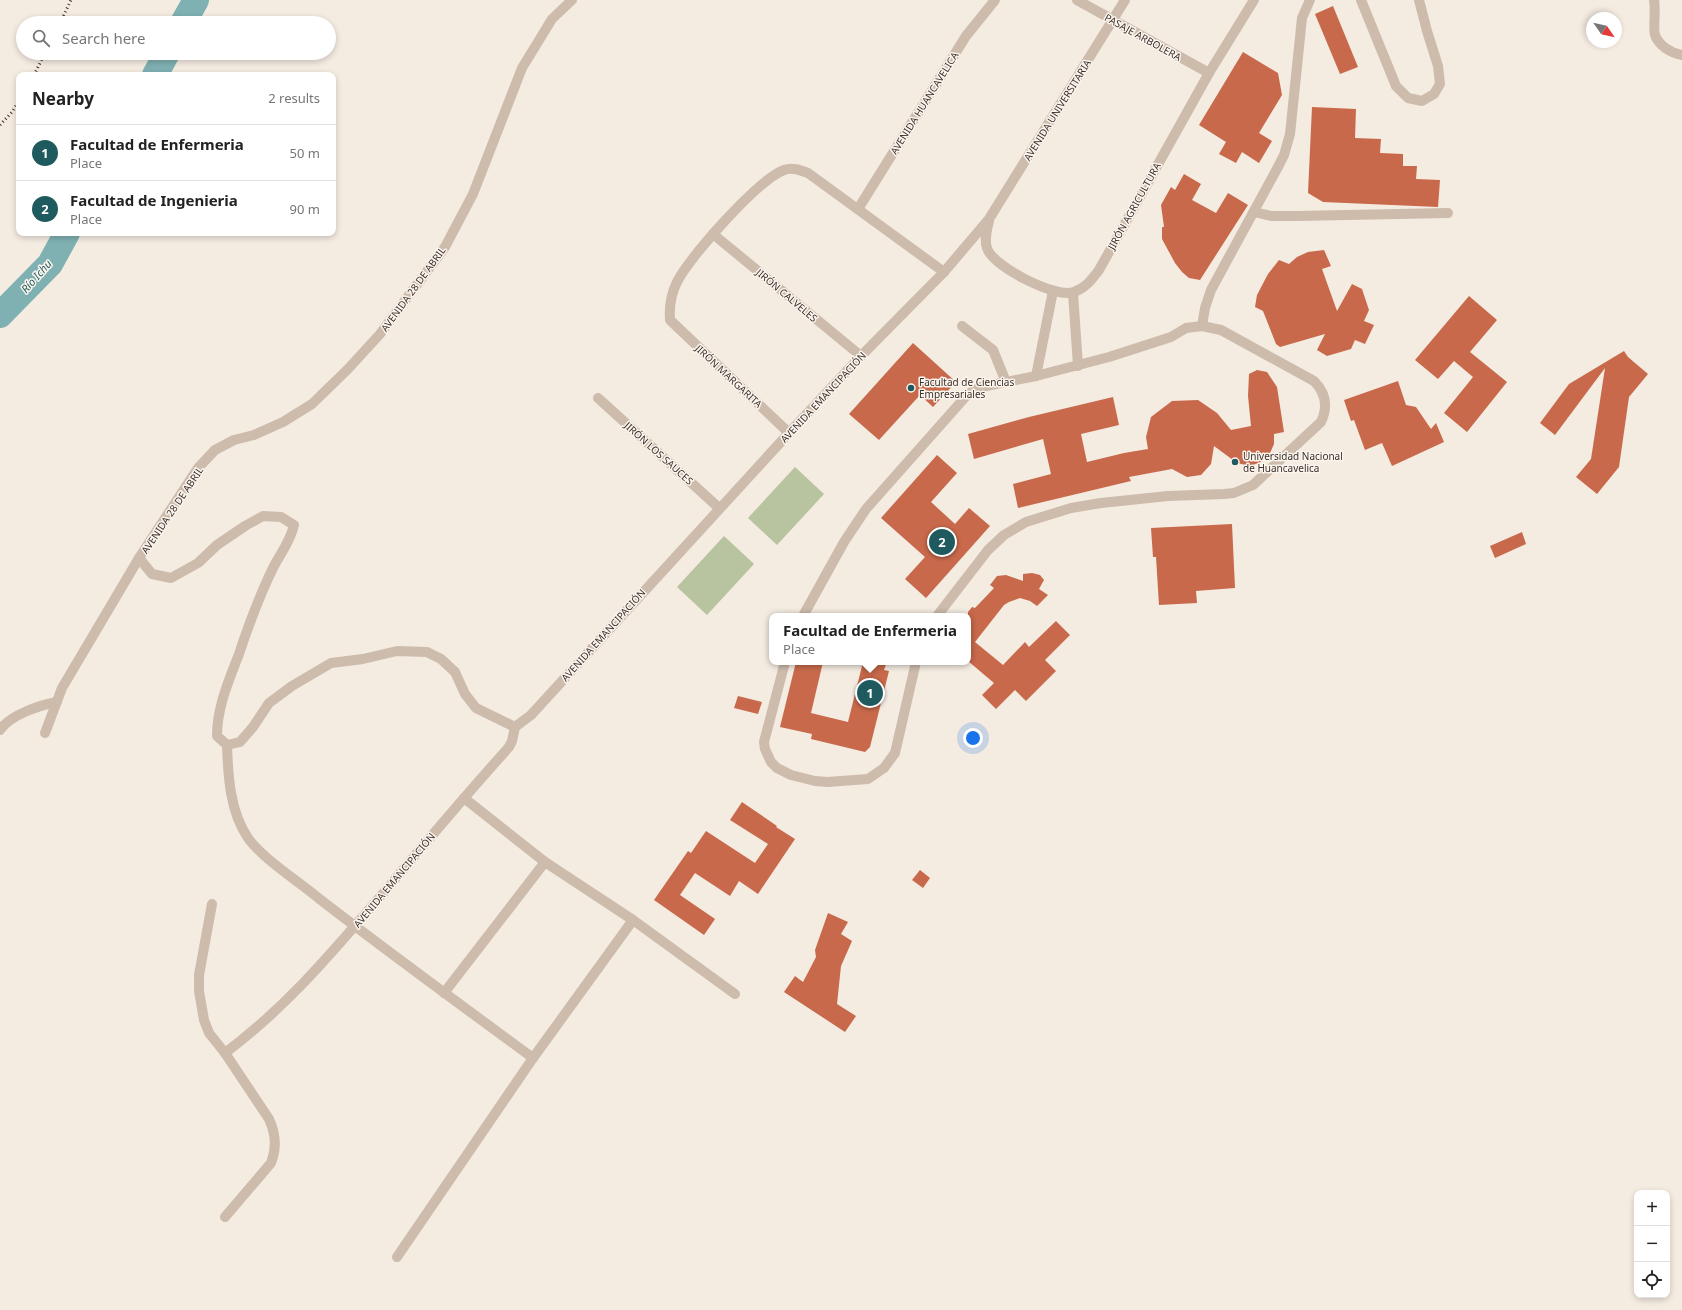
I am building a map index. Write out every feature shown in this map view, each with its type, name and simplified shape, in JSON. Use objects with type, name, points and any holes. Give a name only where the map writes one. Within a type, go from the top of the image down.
[{"type":"street","name":"AVENIDA 28 DE ABRIL","points":[[227,745],[217,736],[217,722],[226,690],[263,591],[275,565],[290,539],[294,526],[281,516],[264,516],[245,526],[218,545],[198,563],[171,578],[152,574],[139,558],[176,505],[198,468],[215,450],[234,440],[254,435],[283,422],[312,404],[380,334],[445,247],[473,194],[522,68],[552,19],[572,0]]},
{"type":"street","name":"AVENIDA HUANCAVELICA","points":[[858,209],[966,36],[994,0]]},
{"type":"street","name":"PASAJE ARBOLERA","points":[[1076,0],[1209,73]]},
{"type":"street","name":"AVENIDA UNIVERSITARIA","points":[[989,219],[1125,0]]},
{"type":"street","name":"JIRÓN AGRICULTURA","points":[[1073,293],[1088,284],[1099,270],[1209,73],[1254,0]]},
{"type":"street","points":[[1202,326],[1205,308],[1211,290],[1279,165],[1288,144],[1302,18],[1310,0]]},
{"type":"street","points":[[1361,0],[1396,86],[1408,98],[1422,101],[1434,94],[1440,84],[1438,66],[1419,0]]},
{"type":"street","points":[[1654,0],[1656,17],[1654,34],[1666,49],[1672,53],[1682,55]]},
{"type":"street","points":[[713,234],[763,184],[778,173],[786,170],[800,170],[808,173],[944,272]]},
{"type":"street","points":[[1254,212],[1271,216],[1448,213]]},
{"type":"street","points":[[989,219],[986,233],[987,249],[997,260],[1012,272],[1032,283],[1053,291],[1073,293],[1078,366]]},
{"type":"street","name":"AVENIDA EMANCIPACIÓN","points":[[225,1053],[275,1012],[303,984],[355,926],[508,747],[512,741],[515,727],[531,714],[719,508],[861,356],[944,272],[989,219]]},
{"type":"street","name":"JIRÓN MARGARITA","points":[[713,234],[684,270],[677,283],[669,307],[670,320],[789,433]]},
{"type":"street","name":"JIRÓN CALVELES","points":[[713,234],[861,356]]},
{"type":"street","points":[[1036,376],[1053,291]]},
{"type":"street","points":[[962,326],[993,350],[1006,382]]},
{"type":"street","points":[[805,613],[844,542],[866,509],[968,394],[981,387],[1078,366],[1171,337],[1186,328],[1202,326],[1221,330],[1314,381],[1322,391],[1326,402],[1324,416],[1316,427],[1253,485],[1234,493],[1168,496],[1071,508],[1018,526],[1004,535],[988,550],[939,613]]},
{"type":"street","name":"JIRÓN LOS SAUCES","points":[[598,398],[719,508]]},
{"type":"street","points":[[45,733],[62,688],[139,558]]},
{"type":"street","points":[[515,727],[476,708],[465,694],[455,672],[441,659],[427,652],[397,651],[363,659],[331,662],[292,686],[269,703],[253,727],[240,742],[227,745],[227,763],[233,799],[239,821],[249,839],[267,857],[355,926],[533,1058]]},
{"type":"street","points":[[783,665],[764,742],[765,749],[771,762],[783,772],[803,779],[827,782],[868,779],[884,768],[895,753],[915,665]]},
{"type":"street","points":[[0,730],[5,723],[42,704],[57,702]]},
{"type":"street","points":[[464,798],[545,862],[633,920],[735,994]]},
{"type":"street","points":[[444,993],[545,862]]},
{"type":"street","points":[[212,904],[201,960],[199,991],[200,1006],[209,1033],[225,1053],[269,1119],[273,1126],[276,1141],[274,1156],[271,1163],[225,1217]]},
{"type":"street","points":[[397,1257],[533,1058],[633,920]]},
{"type":"green space","points":[[795,467],[824,494],[777,545],[748,518]]},
{"type":"green space","points":[[724,536],[754,564],[707,615],[677,587]]},
{"type":"building","points":[[1333,6],[1358,67],[1340,74],[1315,14]]},
{"type":"building","points":[[1243,52],[1278,73],[1282,95],[1259,133],[1272,141],[1259,163],[1242,152],[1236,163],[1219,154],[1226,142],[1199,125]]},
{"type":"building","points":[[1312,107],[1356,109],[1355,138],[1381,139],[1380,153],[1403,154],[1403,166],[1417,166],[1416,179],[1440,180],[1438,207],[1323,202],[1308,193]]},
{"type":"building","points":[[1184,174],[1201,184],[1192,200],[1216,213],[1228,193],[1248,205],[1200,280],[1189,278],[1182,272],[1175,263],[1162,239],[1162,227],[1164,227],[1161,205],[1171,187],[1175,190]]},
{"type":"building","points":[[1324,250],[1331,266],[1322,269],[1337,311],[1352,284],[1362,289],[1369,310],[1364,321],[1374,325],[1365,344],[1355,340],[1351,349],[1327,356],[1317,350],[1325,334],[1280,347],[1276,344],[1263,311],[1255,307],[1257,295],[1268,274],[1279,260],[1289,264],[1297,257],[1308,252]]},
{"type":"building","points":[[1469,296],[1497,320],[1470,352],[1507,382],[1467,432],[1444,413],[1473,377],[1454,361],[1438,379],[1415,360]]},
{"type":"building","name":"Facultad de Ciencias Empresariales","points":[[913,343],[956,382],[933,407],[920,395],[879,440],[849,414]]},
{"type":"building","points":[[1624,351],[1628,357],[1648,374],[1629,397],[1619,467],[1597,494],[1576,477],[1591,459],[1605,368],[1555,435],[1540,423],[1569,384]]},
{"type":"building","points":[[1257,370],[1267,372],[1277,387],[1284,432],[1274,434],[1274,444],[1270,453],[1261,462],[1250,466],[1237,463],[1214,446],[1211,464],[1201,475],[1187,477],[1172,469],[1129,477],[1131,481],[1018,508],[1013,484],[1051,474],[1043,439],[974,459],[968,434],[1029,417],[1113,397],[1119,425],[1081,434],[1087,462],[1148,449],[1146,437],[1151,417],[1172,401],[1198,400],[1217,413],[1231,430],[1251,426],[1248,396],[1249,374]]},
{"type":"building","points":[[1398,381],[1406,405],[1416,407],[1431,429],[1436,423],[1444,442],[1392,466],[1382,443],[1365,450],[1354,420],[1351,421],[1344,400]]},
{"type":"building","points":[[937,455],[957,473],[931,502],[955,524],[969,508],[990,526],[926,598],[905,579],[925,557],[881,518]]},
{"type":"building","points":[[1232,524],[1235,588],[1196,591],[1197,603],[1159,605],[1156,557],[1153,557],[1151,528]]},
{"type":"building","points":[[1522,532],[1526,544],[1495,558],[1490,546]]},
{"type":"building","points":[[1032,573],[1040,575],[1044,580],[1039,589],[1048,595],[1037,606],[1030,601],[1020,598],[1004,605],[975,642],[1003,665],[1025,642],[1029,647],[1056,621],[1070,635],[1045,660],[1056,671],[1026,701],[1015,690],[996,709],[982,695],[994,683],[971,664],[971,613],[968,612],[972,607],[975,608],[994,588],[990,585],[997,576],[1006,575],[1023,581],[1023,574]]},
{"type":"building","points":[[795,665],[822,665],[811,713],[848,722],[862,665],[886,665],[884,670],[889,671],[870,747],[865,752],[811,739],[812,734],[780,727]]},
{"type":"building","points":[[738,696],[762,702],[758,714],[734,708]]},
{"type":"building","points":[[742,802],[795,839],[758,894],[739,881],[730,896],[695,873],[680,895],[715,919],[704,935],[654,900],[688,851],[691,853],[706,831],[755,863],[768,844],[730,820]]},
{"type":"building","points":[[920,870],[930,878],[923,888],[912,880]]},
{"type":"building","points":[[828,913],[848,922],[841,934],[852,941],[841,966],[837,1004],[856,1016],[845,1032],[784,992],[795,976],[803,982],[816,957],[815,950]]},
{"type":"waterway","name":"Río Ichu","points":[[187,16],[196,0]]},
{"type":"waterway","name":"Río Ichu","points":[[157,72],[163,60]]},
{"type":"waterway","name":"Río Ichu","points":[[0,315],[50,264],[65,236]]},
{"type":"railway","points":[[63,16],[71,0]]},
{"type":"railway","points":[[36,72],[42,60]]},
{"type":"railway","points":[[0,125],[16,106]]},
{"type":"place","name":"Facultad de Ciencias Empresariales","points":[[911,388]]},
{"type":"place","name":"Universidad Nacional de Huancavelica","points":[[1235,462]]},
{"type":"place","name":"Facultad de Ingenieria","points":[[942,542]]},
{"type":"place","name":"Facultad de Enfermeria","points":[[870,693]]}]
